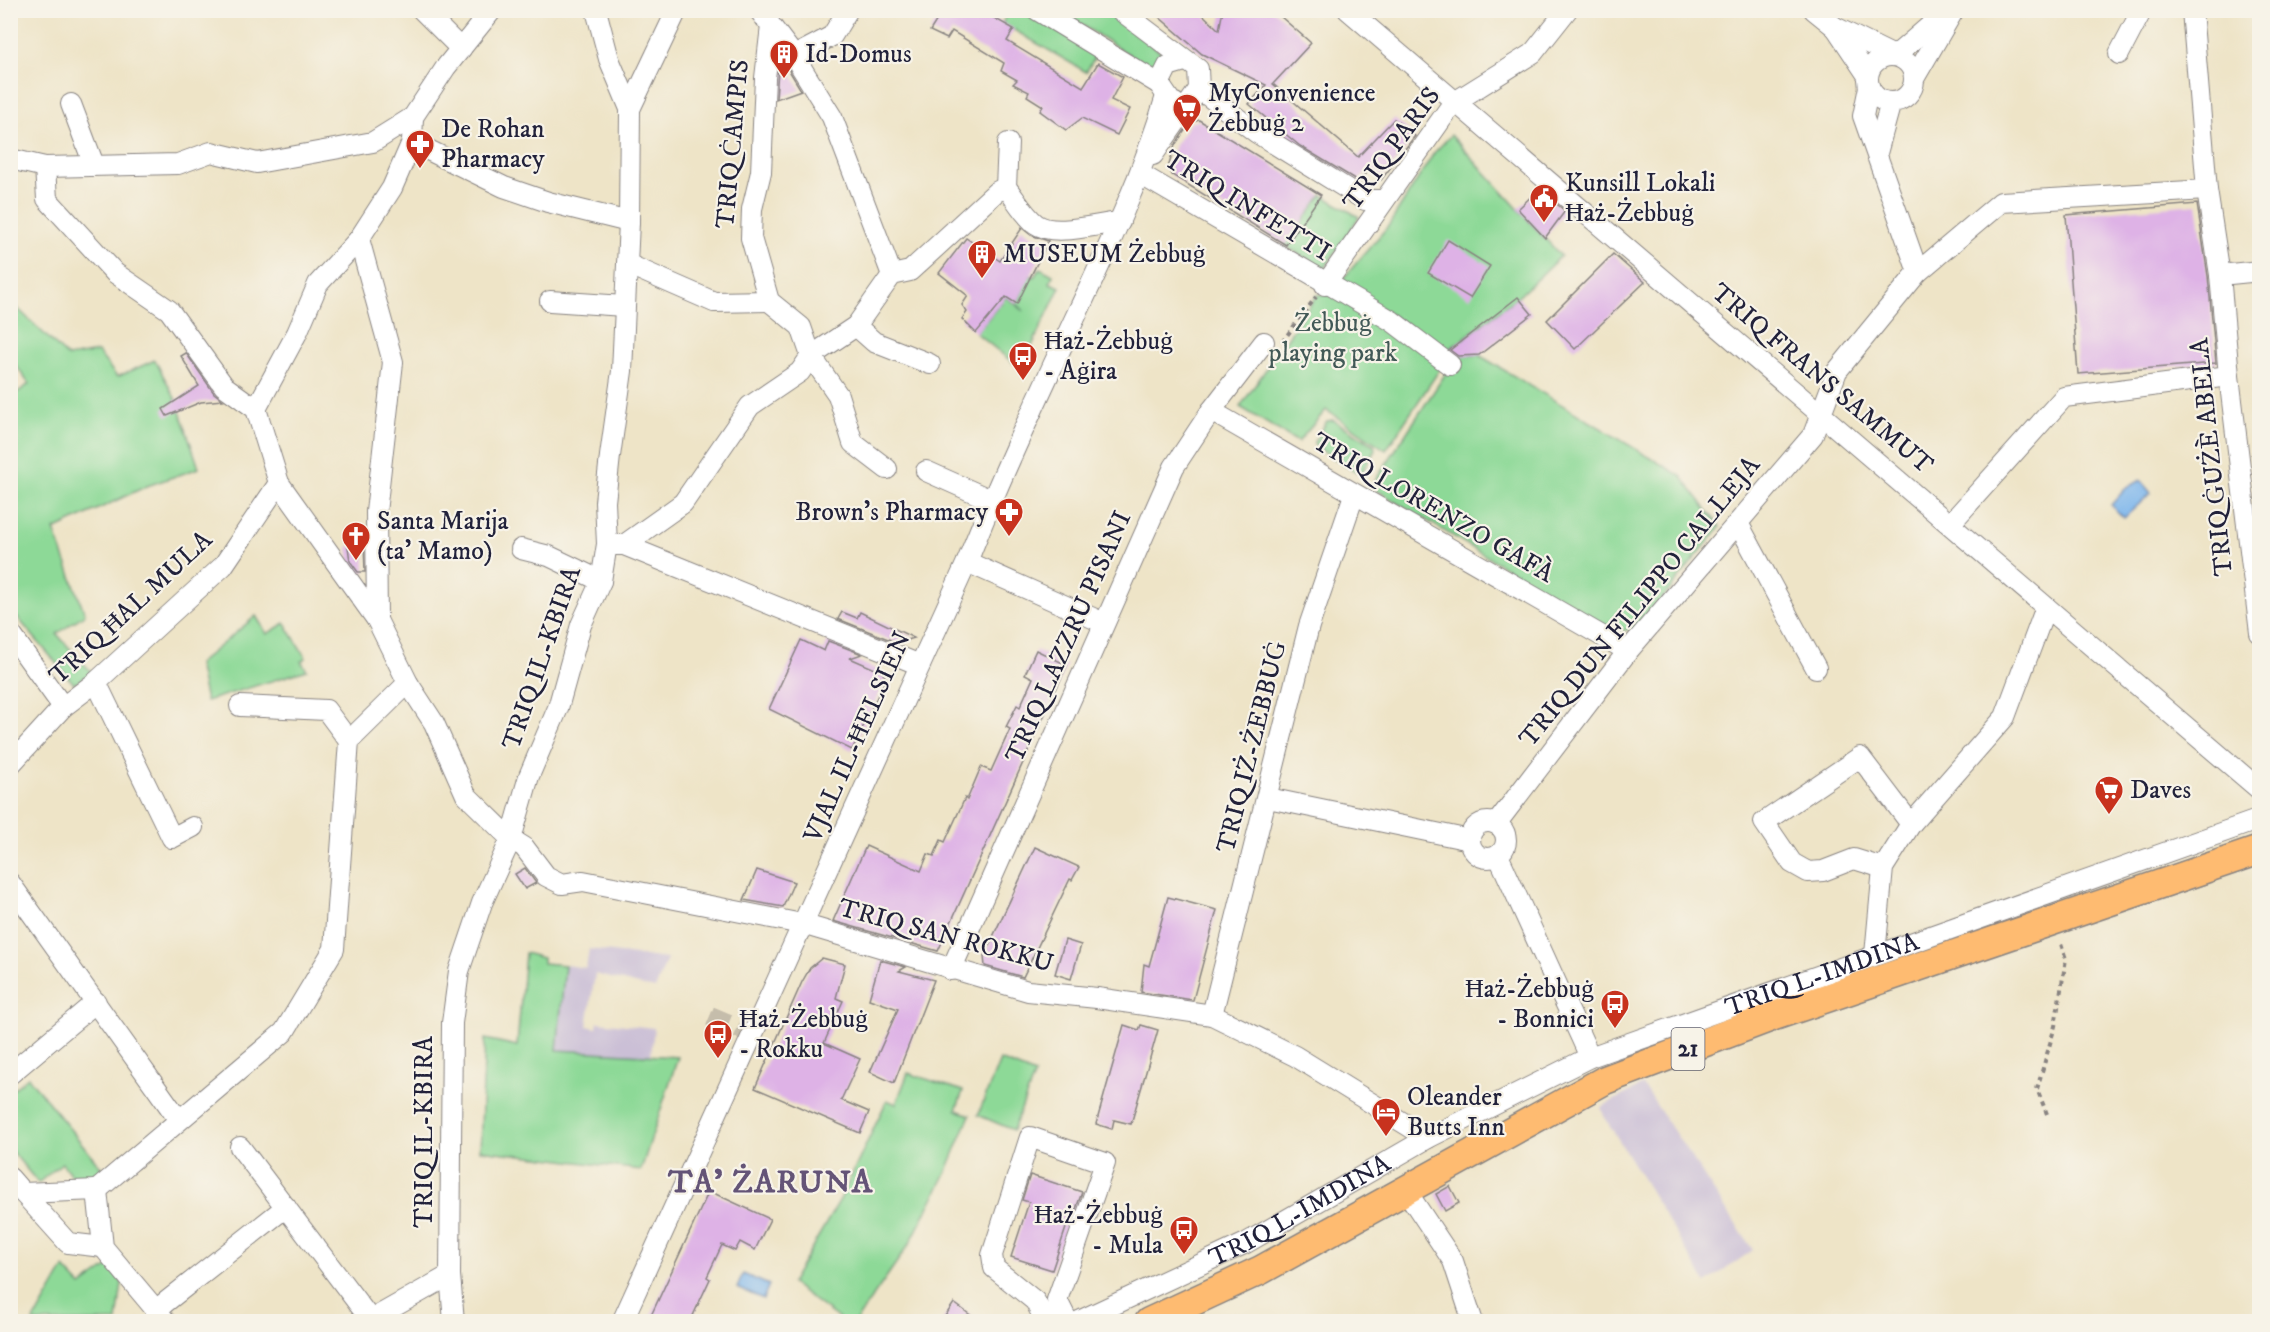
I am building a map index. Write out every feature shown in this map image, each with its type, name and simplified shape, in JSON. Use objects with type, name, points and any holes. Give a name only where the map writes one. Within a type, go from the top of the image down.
[{"type":"highway","name":"TRIQ L-IMDINA","points":[[1149,1322],[1261,1270],[1605,1080],[1777,1015],[2259,850]]},
{"type":"street","points":[[422,10],[461,49]]},
{"type":"street","points":[[10,159],[45,167],[178,165],[211,152],[257,163],[373,142],[413,117],[492,10]]},
{"type":"street","points":[[596,10],[609,59],[630,109]]},
{"type":"street","name":"TRIQ IL-KBIRA","points":[[454,1322],[450,1275],[452,1023],[459,971],[482,903],[511,839],[529,776],[558,708],[581,625],[615,545],[605,502],[622,371],[629,222],[630,109],[677,10]]},
{"type":"street","points":[[794,57],[832,36],[848,10]]},
{"type":"street","points":[[1036,10],[1162,90],[1172,103],[1195,95]]},
{"type":"street","points":[[1120,10],[1197,69],[1195,95]]},
{"type":"street","name":"TRIQ FRANS SAMMUT","points":[[1348,10],[1453,103],[1821,412],[2046,607],[2259,786]]},
{"type":"street","name":"TRIQ PARIS","points":[[1325,285],[1370,225],[1384,200],[1453,103],[1533,53],[1567,10]]},
{"type":"street","points":[[1814,10],[1835,27],[1910,65],[1915,77]]},
{"type":"street","points":[[1918,272],[1863,116],[1869,81],[1879,59],[1894,55],[1948,10]]},
{"type":"street","points":[[1835,27],[1878,98],[1891,102],[1906,98],[1911,92],[1915,77],[1954,10]]},
{"type":"street","points":[[2119,54],[2142,10]]},
{"type":"street","name":"TRIQ ĠUŻÈ ABELA","points":[[2192,10],[2208,190],[2220,274],[2229,376],[2259,633]]},
{"type":"street","points":[[765,18],[794,57],[832,117],[892,275]]},
{"type":"street","name":"TRIQ ĊAMPIS","points":[[765,18],[761,172],[752,209],[751,238],[769,301]]},
{"type":"street","points":[[1162,90],[1168,66],[1185,62]]},
{"type":"street","name":"VJAL IL-ĦELSIEN","points":[[622,1322],[967,562],[991,500],[1120,222],[1140,174],[1162,90]]},
{"type":"street","points":[[1195,95],[1365,200],[1384,200]]},
{"type":"street","name":"VJAL IL-ĦELSIEN","points":[[1140,174],[1195,95]]},
{"type":"street","points":[[1877,153],[1891,102]]},
{"type":"street","points":[[71,104],[94,165]]},
{"type":"street","points":[[45,167],[47,199],[114,273],[169,310],[224,386],[256,409],[297,333],[318,284],[359,239],[392,188],[412,142],[413,117]]},
{"type":"street","points":[[412,142],[504,187],[548,202],[629,222]]},
{"type":"street","points":[[1008,143],[1006,186],[1035,223],[1047,229],[1073,229],[1093,224],[1120,222]]},
{"type":"street","name":"TRIQ INFETTI","points":[[1140,174],[1325,285],[1392,321],[1450,364]]},
{"type":"street","points":[[615,545],[683,503],[750,406],[800,372],[811,357],[856,326],[892,275],[910,271],[996,192],[1006,186]]},
{"type":"street","name":"TRIQ DUN FILIPPO CALLEJA","points":[[1496,824],[1628,651],[1813,435],[1837,371],[1918,272],[2001,202],[2208,190]]},
{"type":"street","points":[[359,239],[393,362],[376,512],[377,620]]},
{"type":"street","points":[[627,264],[714,302],[769,301],[801,327],[811,357],[838,395],[853,443],[887,469]]},
{"type":"street","points":[[2220,274],[2259,271]]},
{"type":"street","points":[[550,301],[624,306]]},
{"type":"street","points":[[856,326],[874,342],[930,364]]},
{"type":"street","name":"TRIQ LAZZRU PISANI","points":[[951,970],[1174,467],[1211,411],[1262,344]]},
{"type":"street","points":[[1950,524],[2064,397],[2229,376]]},
{"type":"street","name":"TRIQ SAN ROKKU","points":[[256,409],[279,483],[377,620],[408,682],[434,723],[466,795],[511,839],[524,847],[546,876],[562,884],[583,881],[802,924],[1028,992],[1097,998],[1212,1015],[1295,1056],[1428,1138]]},
{"type":"street","name":"TRIQ LORENZO GAFÀ","points":[[1211,411],[1628,651]]},
{"type":"street","points":[[926,471],[991,500]]},
{"type":"street","name":"TRIQ ĦAL MULA","points":[[10,765],[63,707],[96,682],[223,566],[279,483]]},
{"type":"street","name":"TRIQ IŻ-ŻEBBUĠ","points":[[1212,1015],[1268,798],[1309,626],[1354,495]]},
{"type":"street","points":[[1738,523],[1816,668]]},
{"type":"street","points":[[615,545],[920,665]]},
{"type":"street","points":[[521,549],[549,556],[601,581]]},
{"type":"street","points":[[967,562],[1104,623]]},
{"type":"street","points":[[1875,955],[1882,868],[1911,824],[2005,717],[2046,607]]},
{"type":"street","points":[[10,633],[63,707]]},
{"type":"street","points":[[96,682],[172,838],[193,827]]},
{"type":"street","points":[[349,741],[408,682]]},
{"type":"street","points":[[23,1193],[97,1190],[284,1032],[334,948],[349,741],[326,710],[240,706]]},
{"type":"street","points":[[1882,868],[1854,860],[1823,871],[1808,872],[1792,863],[1764,822],[1860,757],[1911,824]]},
{"type":"street","points":[[2252,822],[2259,786]]},
{"type":"street","points":[[1268,798],[1470,840]]},
{"type":"street","name":"TRIQ L-IMDINA","points":[[1077,1322],[1246,1244],[1428,1138],[1590,1057],[2252,822]]},
{"type":"street","points":[[1496,824],[1506,839],[1498,855],[1487,858],[1478,855],[1470,840],[1471,834],[1479,825],[1496,824]]},
{"type":"street","points":[[1498,855],[1590,1057]]},
{"type":"street","points":[[10,883],[179,1120]]},
{"type":"street","points":[[10,1074],[96,1002]]},
{"type":"street","points":[[1046,1322],[1035,1301],[994,1268],[992,1255],[1030,1137],[1105,1163],[1057,1300],[1068,1322]]},
{"type":"street","points":[[240,1147],[368,1320],[450,1275]]},
{"type":"street","points":[[10,1178],[68,1243],[103,1247]]},
{"type":"street","points":[[1405,1189],[1450,1254],[1473,1322]]},
{"type":"street","points":[[97,1190],[103,1247],[162,1315],[286,1207]]},
{"type":"path","points":[[1262,344],[1273,351],[1278,347],[1325,285]]},
{"type":"path","points":[[2047,1114],[2037,1089],[2055,1026],[2066,959],[2054,921]]},
{"type":"shaded area","points":[[589,949],[667,959],[655,989],[595,974],[587,1026],[597,1028],[598,1022],[654,1028],[651,1055],[556,1051],[565,965],[586,968]]},
{"type":"shaded area","points":[[1643,1085],[1753,1250],[1706,1283],[1604,1116],[1601,1107]]},
{"type":"green space","points":[[1009,11],[1024,11],[1097,54],[1086,72],[1002,23]]},
{"type":"green space","points":[[1059,11],[1113,11],[1165,56],[1156,71]]},
{"type":"green space","points":[[1451,135],[1561,256],[1518,297],[1447,351],[1340,282],[1389,225],[1434,153]]},
{"type":"green space","points":[[1322,195],[1359,217],[1324,269],[1285,246]]},
{"type":"green space","points":[[1040,268],[1053,275],[1050,283],[1060,287],[1021,369],[976,333],[1006,297],[1024,311],[1017,304],[1024,289],[1020,271],[1034,277]]},
{"type":"green space","name":"Żebbuġ playing park","points":[[1331,293],[1444,363],[1386,450],[1326,410],[1298,442],[1240,407],[1317,295]]},
{"type":"green space","points":[[12,303],[68,357],[98,352],[117,377],[155,360],[176,400],[199,468],[147,486],[54,530],[85,614],[57,634],[92,673],[74,684],[11,610],[11,397],[29,384],[11,358]]},
{"type":"green space","points":[[1479,355],[1681,476],[1720,527],[1639,628],[1613,632],[1371,487],[1457,356]]},
{"type":"green space","points":[[1333,420],[1374,445],[1375,450],[1362,472],[1357,473],[1315,446],[1314,442],[1327,421]]},
{"type":"green space","points":[[256,616],[267,634],[285,623],[306,658],[301,661],[307,670],[206,701],[198,664]]},
{"type":"green space","points":[[525,953],[543,958],[543,963],[565,965],[557,1050],[678,1057],[641,1170],[480,1150],[485,1039],[517,1046]]},
{"type":"green space","points":[[1000,1060],[1035,1074],[1013,1130],[978,1115]]},
{"type":"green space","points":[[908,1073],[963,1091],[956,1110],[970,1115],[946,1173],[910,1243],[856,1321],[842,1321],[791,1283],[841,1198],[887,1100],[896,1104]]},
{"type":"green space","points":[[28,1077],[104,1171],[91,1183],[77,1183],[62,1163],[38,1183],[11,1150],[11,1091]]},
{"type":"green space","points":[[109,1266],[122,1283],[117,1321],[33,1322],[64,1268],[81,1286]]},
{"type":"water","points":[[2140,480],[2151,493],[2124,518],[2111,505],[2126,488]]},
{"type":"water","points":[[743,1274],[769,1285],[763,1299],[737,1288]]},
{"type":"building","points":[[943,10],[996,10],[992,17],[1014,29],[1007,41],[1083,87],[1098,63],[1123,77],[1111,100],[1130,109],[1117,135],[1082,118],[1066,130],[1040,111],[1043,106],[1027,96],[1029,92],[1013,84],[1017,80],[1001,71],[1004,63],[952,31],[947,39],[930,31]]},
{"type":"building","points":[[1151,10],[1198,10],[1219,30],[1223,10],[1273,10],[1311,43],[1273,84],[1358,157],[1394,119],[1415,136],[1381,180],[1369,170],[1358,181],[1300,146],[1249,104],[1266,85],[1202,54]]},
{"type":"building","name":"Id-Domus","points":[[787,67],[801,90],[776,99],[778,69]]},
{"type":"building","points":[[1199,120],[1321,195],[1286,245],[1172,175],[1168,168],[1175,145],[1190,123]]},
{"type":"building","name":"Kunsill Lokali Ħaż-Żebbuġ","points":[[1539,189],[1565,211],[1545,238],[1518,209]]},
{"type":"building","points":[[2197,204],[2208,276],[2216,363],[2078,374],[2066,215]]},
{"type":"building","name":"MUSEUM Żebbuġ","points":[[1022,228],[1031,235],[1048,241],[1017,304],[1006,297],[976,333],[962,319],[967,312],[962,305],[968,296],[939,273],[966,238],[1000,261]]},
{"type":"building","points":[[1448,240],[1490,266],[1470,298],[1428,273]]},
{"type":"building","points":[[1613,254],[1645,282],[1575,349],[1547,320]]},
{"type":"building","points":[[1518,297],[1532,314],[1479,355],[1458,356],[1450,350]]},
{"type":"building","points":[[186,353],[214,393],[223,400],[201,402],[167,416],[163,409],[199,386],[181,356]]},
{"type":"building","name":"Santa Marija (ta' Mamo)","points":[[364,543],[365,572],[358,572],[350,561],[348,547]]},
{"type":"building","points":[[842,612],[857,618],[860,612],[914,638],[898,643],[838,619]]},
{"type":"building","points":[[801,640],[824,651],[828,641],[862,654],[850,658],[882,672],[886,678],[852,750],[769,709]]},
{"type":"building","points":[[1036,650],[1067,665],[938,951],[833,921],[866,846],[921,871],[928,854],[934,856],[941,840],[945,842],[981,767],[991,771],[1010,729],[1006,727],[1017,705],[1020,707],[1033,678],[1025,674]]},
{"type":"building","points":[[1035,847],[1079,867],[1072,880],[1070,879],[1023,977],[985,966],[984,956]]},
{"type":"building","points":[[525,868],[536,883],[525,889],[515,874]]},
{"type":"building","points":[[757,870],[794,882],[783,907],[744,900]]},
{"type":"building","points":[[1168,897],[1217,910],[1193,1000],[1141,992],[1144,964],[1149,966]]},
{"type":"building","points":[[1065,940],[1081,945],[1071,979],[1055,974]]},
{"type":"building","points":[[822,958],[845,964],[836,998],[843,1001],[824,1043],[860,1059],[841,1100],[869,1112],[860,1133],[755,1088],[802,982],[810,968]]},
{"type":"building","points":[[880,960],[906,967],[899,971],[934,980],[894,1083],[870,1072],[898,1009],[869,999]]},
{"type":"building","points":[[1124,1025],[1139,1030],[1141,1025],[1158,1030],[1131,1124],[1114,1120],[1112,1129],[1096,1124]]},
{"type":"building","points":[[1030,1175],[1082,1192],[1073,1217],[1070,1216],[1052,1270],[1011,1257],[1029,1202],[1022,1200]]},
{"type":"building","points":[[1450,1186],[1459,1203],[1445,1211],[1436,1194]]},
{"type":"building","points":[[709,1191],[770,1219],[755,1250],[740,1242],[735,1251],[722,1245],[707,1277],[710,1279],[690,1322],[648,1322]]},
{"type":"building","points":[[954,1303],[980,1322],[941,1322]]},
{"type":"tunnel","points":[[710,1016],[751,1033]]},
{"type":"place","name":"Id-Domus","points":[[784,80]]},
{"type":"place","name":"MyConvenience Żebbuġ 2","points":[[1187,134]]},
{"type":"place","name":"De Rohan Pharmacy","points":[[420,170]]},
{"type":"place","name":"Kunsill Lokali Ħaż-Żebbuġ","points":[[1544,224]]},
{"type":"place","name":"MUSEUM Żebbuġ","points":[[982,280]]},
{"type":"place","name":"Ħaż-Żebbuġ - Aġira","points":[[1023,382]]},
{"type":"place","name":"Brown’s Pharmacy","points":[[1009,538]]},
{"type":"place","name":"Santa Marija (ta' Mamo)","points":[[356,562]]},
{"type":"place","name":"Daves","points":[[2109,816]]},
{"type":"place","name":"Ħaż-Żebbuġ - Bonnici","points":[[1615,1030]]},
{"type":"place","name":"Ħaż-Żebbuġ - Rokku","points":[[718,1060]]},
{"type":"place","name":"Oleander Butts Inn","points":[[1386,1138]]},
{"type":"place","name":"Ħaż-Żebbuġ - Mula","points":[[1184,1256]]},
{"type":"district","name":"TA' ŻARUNA","points":[[771,1183]]}]
